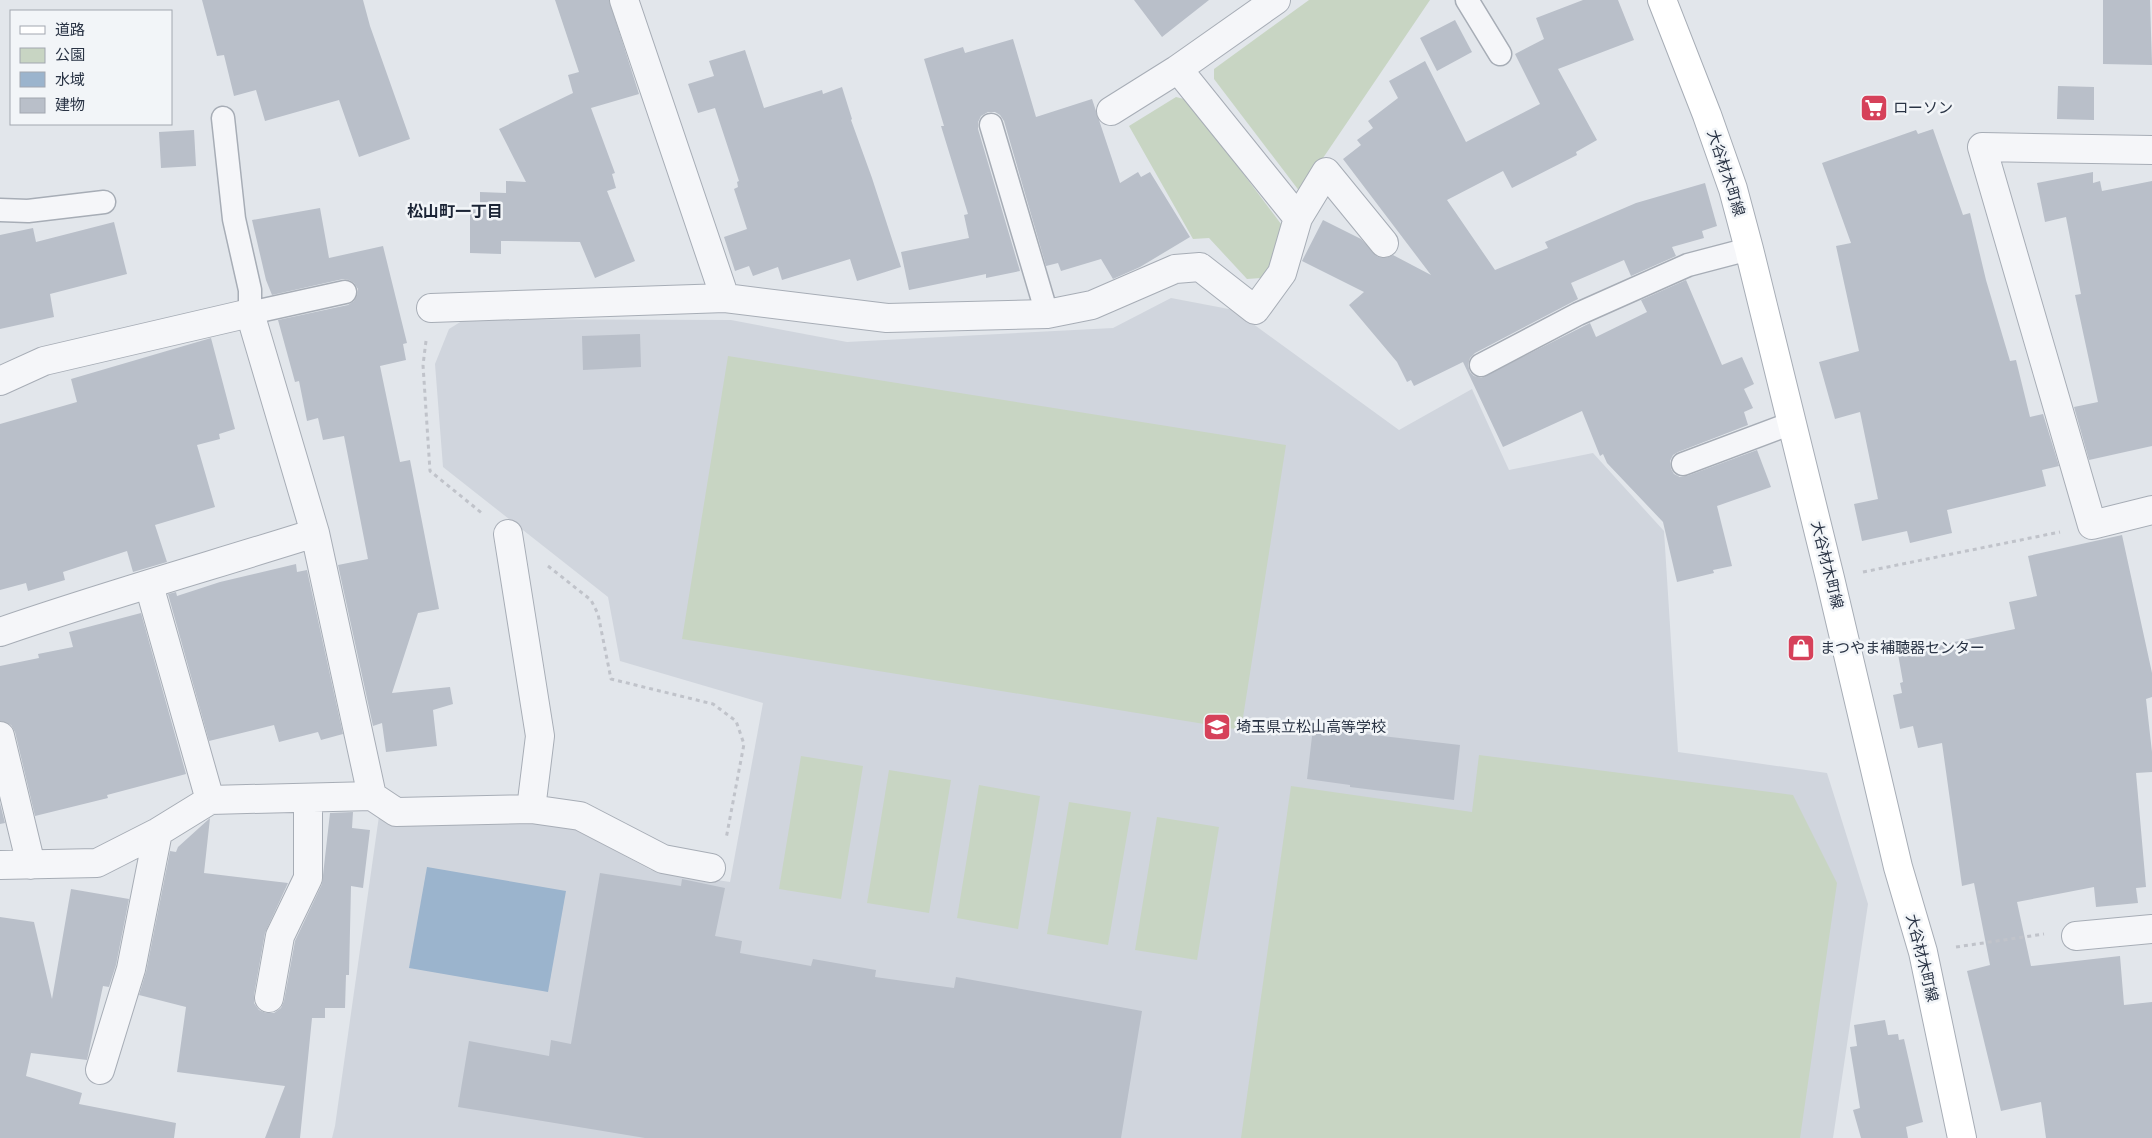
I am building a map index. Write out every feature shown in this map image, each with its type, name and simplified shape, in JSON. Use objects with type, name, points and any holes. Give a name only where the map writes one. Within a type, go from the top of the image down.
[{"type":"main road","name":"大谷材木町線","points":[[1662,0],[1714,134],[1733,189],[1749,249],[1830,578],[1898,867],[1923,952],[1962,1138]]},
{"type":"street","points":[[624,0],[725,298]]},
{"type":"street","points":[[1110,111],[1178,69],[1276,0]]},
{"type":"street","points":[[1178,69],[1298,218]]},
{"type":"street","points":[[2152,150],[1982,147],[2092,525],[2152,510]]},
{"type":"street","points":[[430,308],[725,298],[887,318],[1048,314],[1092,305],[1175,269],[1200,267],[1255,310],[1282,273],[1298,218],[1326,172],[1384,243]]},
{"type":"street","points":[[0,381],[44,361],[250,313],[314,533],[372,796]]},
{"type":"street","points":[[0,632],[71,607],[149,586],[314,533]]},
{"type":"street","points":[[508,534],[540,736],[531,809]]},
{"type":"street","points":[[149,586],[210,800]]},
{"type":"street","points":[[0,736],[31,865]]},
{"type":"street","points":[[0,865],[97,864],[158,832],[210,800],[372,796],[396,812],[531,809],[580,816],[663,859],[711,868]]},
{"type":"street","points":[[269,998],[280,936],[308,878],[308,799]]},
{"type":"street","points":[[100,1070],[131,969],[158,832]]},
{"type":"street","points":[[2076,936],[2152,929]]},
{"type":"lane","points":[[1467,0],[1500,54]]},
{"type":"lane","points":[[223,118],[234,219],[250,290],[250,313],[345,292]]},
{"type":"lane","points":[[991,126],[1048,314]]},
{"type":"lane","points":[[0,210],[28,212],[104,202]]},
{"type":"lane","points":[[1481,365],[1578,314],[1688,265],[1749,249]]},
{"type":"lane","points":[[1683,464],[1792,423]]},
{"type":"path","points":[[1830,578],[2092,525]]},
{"type":"path","points":[[711,868],[724,852],[744,744],[736,721],[713,704]]},
{"type":"path","points":[[1923,952],[2065,931],[2076,936]]},
{"type":"shaded area","name":"埼玉県立松山高等学校","points":[[1171,298],[1234,310],[1399,430],[1472,389],[1509,470],[1593,453],[1664,531],[1678,752],[1827,773],[1868,904],[1833,1138],[332,1138],[379,816],[438,825],[547,824],[571,827],[651,870],[730,882],[763,703],[620,661],[608,597],[443,467],[435,364],[449,329],[465,319],[731,320],[847,342],[1113,328]]},
{"type":"green space","points":[[1309,0],[1430,0],[1300,192],[1214,79],[1214,69]]},
{"type":"green space","points":[[1176,97],[1188,100],[1284,228],[1273,267],[1261,278],[1247,279],[1209,238],[1193,239],[1129,126]]},
{"type":"green space","points":[[728,356],[1286,445],[1241,730],[682,639]]},
{"type":"green space","points":[[1479,755],[1793,795],[1837,883],[1800,1138],[1241,1138],[1291,786],[1472,812]]},
{"type":"green space","points":[[801,756],[863,766],[841,899],[779,889]]},
{"type":"green space","points":[[889,770],[951,780],[929,913],[867,903]]},
{"type":"green space","points":[[979,785],[1040,796],[1018,929],[957,918]]},
{"type":"green space","points":[[1069,802],[1131,812],[1108,945],[1047,934]]},
{"type":"green space","points":[[1157,817],[1219,827],[1197,960],[1135,950]]},
{"type":"water","points":[[427,867],[566,891],[548,992],[409,968]]},
{"type":"building","points":[[202,0],[363,0],[370,26],[410,139],[359,157],[339,100],[265,121],[256,90],[234,96],[224,55],[217,56]]},
{"type":"building","points":[[555,0],[609,0],[639,94],[591,108],[615,173],[612,174],[616,188],[607,191],[635,261],[595,278],[580,242],[501,241],[501,254],[470,253],[470,207],[480,208],[480,192],[506,193],[506,181],[526,182],[499,129],[573,93],[568,75],[579,72]]},
{"type":"building","points":[[1134,0],[1209,0],[1162,37]]},
{"type":"building","points":[[1583,0],[1618,0],[1634,40],[1558,69],[1597,140],[1576,152],[1577,155],[1512,188],[1503,171],[1447,200],[1495,270],[1548,248],[1545,242],[1636,203],[1705,183],[1717,226],[1702,231],[1704,238],[1672,247],[1676,256],[1631,276],[1624,260],[1571,283],[1578,299],[1475,353],[1470,358],[1468,365],[1470,372],[1474,376],[1481,378],[1590,323],[1596,337],[1647,312],[1641,300],[1686,280],[1722,365],[1742,357],[1754,384],[1744,389],[1753,408],[1744,412],[1748,425],[1678,452],[1673,455],[1670,461],[1671,469],[1674,474],[1680,477],[1687,476],[1757,450],[1771,487],[1717,506],[1732,566],[1713,570],[1714,573],[1677,582],[1663,522],[1607,463],[1603,454],[1600,456],[1582,411],[1503,447],[1463,362],[1414,386],[1411,380],[1407,382],[1397,362],[1349,305],[1364,292],[1302,261],[1323,220],[1361,239],[1378,257],[1386,258],[1393,255],[1431,275],[1343,159],[1361,145],[1357,140],[1373,128],[1368,121],[1398,98],[1389,81],[1425,61],[1466,142],[1540,104],[1515,54],[1544,39],[1536,18]]},
{"type":"building","points":[[2103,0],[2150,0],[2152,65],[2103,64]]},
{"type":"building","points":[[1455,20],[1472,52],[1437,71],[1420,38]]},
{"type":"building","points":[[1013,39],[1036,117],[1092,99],[1120,183],[1138,172],[1141,177],[1150,172],[1190,237],[1140,267],[1113,279],[1101,259],[1061,271],[1058,263],[1046,266],[1004,121],[995,112],[988,112],[981,116],[978,122],[978,129],[1020,271],[986,278],[986,274],[909,290],[901,252],[969,238],[964,215],[968,214],[941,126],[944,126],[924,59],[963,47],[965,53]]},
{"type":"building","points":[[745,50],[764,108],[822,90],[823,94],[842,87],[851,120],[901,267],[857,281],[850,259],[782,280],[778,267],[753,276],[749,266],[735,271],[724,237],[747,229],[734,189],[738,187],[737,182],[739,181],[715,108],[698,113],[688,84],[714,76],[709,61]]},
{"type":"building","points":[[2058,86],[2094,87],[2094,120],[2057,119]]},
{"type":"building","points":[[1933,129],[1963,215],[1970,213],[1986,280],[2010,361],[2016,360],[2030,417],[2043,414],[2059,466],[2042,470],[2046,486],[1947,510],[1952,533],[1910,543],[1907,531],[1862,541],[1854,504],[1878,499],[1860,412],[1835,419],[1819,362],[1859,351],[1836,246],[1851,243],[1822,163],[1916,130],[1918,134]]},
{"type":"building","points":[[194,130],[196,166],[161,168],[159,132]]},
{"type":"building","points":[[2093,172],[2093,183],[2100,181],[2102,191],[2152,181],[2152,446],[2089,460],[2074,407],[2098,402],[2075,295],[2081,294],[2066,217],[2045,222],[2037,183]]},
{"type":"building","points":[[320,208],[329,258],[383,246],[407,343],[403,344],[406,360],[380,366],[400,462],[410,460],[439,609],[418,613],[392,693],[450,687],[453,704],[433,710],[437,746],[386,752],[382,723],[373,726],[338,565],[368,559],[344,436],[323,440],[318,418],[307,421],[299,381],[295,382],[278,320],[348,305],[354,301],[358,289],[354,283],[343,279],[272,295],[266,280],[252,220]]},
{"type":"building","points":[[114,222],[127,274],[50,294],[54,317],[0,329],[0,235],[33,228],[36,242]]},
{"type":"building","points":[[640,334],[641,367],[583,370],[582,336]]},
{"type":"building","points":[[211,338],[235,429],[219,434],[220,439],[197,445],[215,507],[155,525],[167,562],[133,572],[127,551],[63,572],[65,580],[28,591],[26,583],[0,590],[0,424],[77,402],[71,379]]},
{"type":"building","points":[[2122,535],[2152,673],[2152,697],[2146,699],[2152,752],[2152,772],[2136,773],[2146,887],[2136,888],[2138,903],[2096,907],[2094,887],[2017,902],[2031,966],[2120,956],[2124,1005],[2152,1002],[2152,1138],[2046,1138],[2041,1102],[2001,1111],[1967,971],[1990,965],[1974,883],[1962,886],[1942,743],[1918,748],[1913,726],[1900,729],[1893,695],[1902,693],[1900,683],[1903,682],[1898,654],[2015,629],[2009,602],[2037,596],[2028,556]]},
{"type":"building","points":[[296,564],[297,572],[307,570],[343,734],[321,740],[318,732],[279,742],[274,725],[209,741],[168,594],[176,592],[177,596],[220,582]]},
{"type":"building","points":[[141,613],[186,774],[107,795],[108,798],[35,816],[15,732],[11,725],[0,721],[0,666],[39,658],[38,654],[73,647],[69,632]]},
{"type":"building","points":[[1313,728],[1460,745],[1454,800],[1350,787],[1350,785],[1307,779]]},
{"type":"building","points":[[0,803],[5,823],[0,824]]},
{"type":"building","points":[[353,812],[352,828],[370,830],[363,888],[351,886],[349,975],[346,975],[345,1008],[325,1008],[325,1018],[312,1018],[300,1138],[265,1138],[285,1086],[177,1072],[186,1007],[139,995],[146,972],[170,851],[176,852],[178,847],[210,818],[204,873],[288,883],[265,933],[254,995],[254,1003],[259,1010],[266,1013],[274,1013],[281,1008],[284,1001],[295,941],[322,884],[330,813]]},
{"type":"building","points":[[600,873],[681,886],[682,879],[725,888],[715,936],[742,941],[740,953],[811,966],[813,959],[876,970],[875,977],[954,988],[956,977],[1142,1011],[1121,1138],[645,1138],[458,1107],[469,1041],[549,1056],[551,1040],[571,1044]]},
{"type":"building","points":[[71,889],[129,899],[116,965],[109,987],[103,986],[87,1060],[31,1053],[26,1076],[82,1093],[79,1104],[176,1123],[174,1138],[0,1138],[0,917],[34,922],[52,999]]},
{"type":"building","points":[[1885,1020],[1888,1035],[1898,1034],[1899,1040],[1904,1039],[1923,1122],[1906,1127],[1908,1138],[1861,1138],[1853,1110],[1860,1108],[1850,1047],[1857,1046],[1854,1025]]},
{"type":"place","name":"ローソン","points":[[1874,108]]},
{"type":"place","name":"まつやま補聴器センター","points":[[1801,648]]},
{"type":"place","name":"埼玉県立松山高等学校","points":[[1217,727]]},
{"type":"district","name":"松山町一丁目","points":[[455,211]]}]
